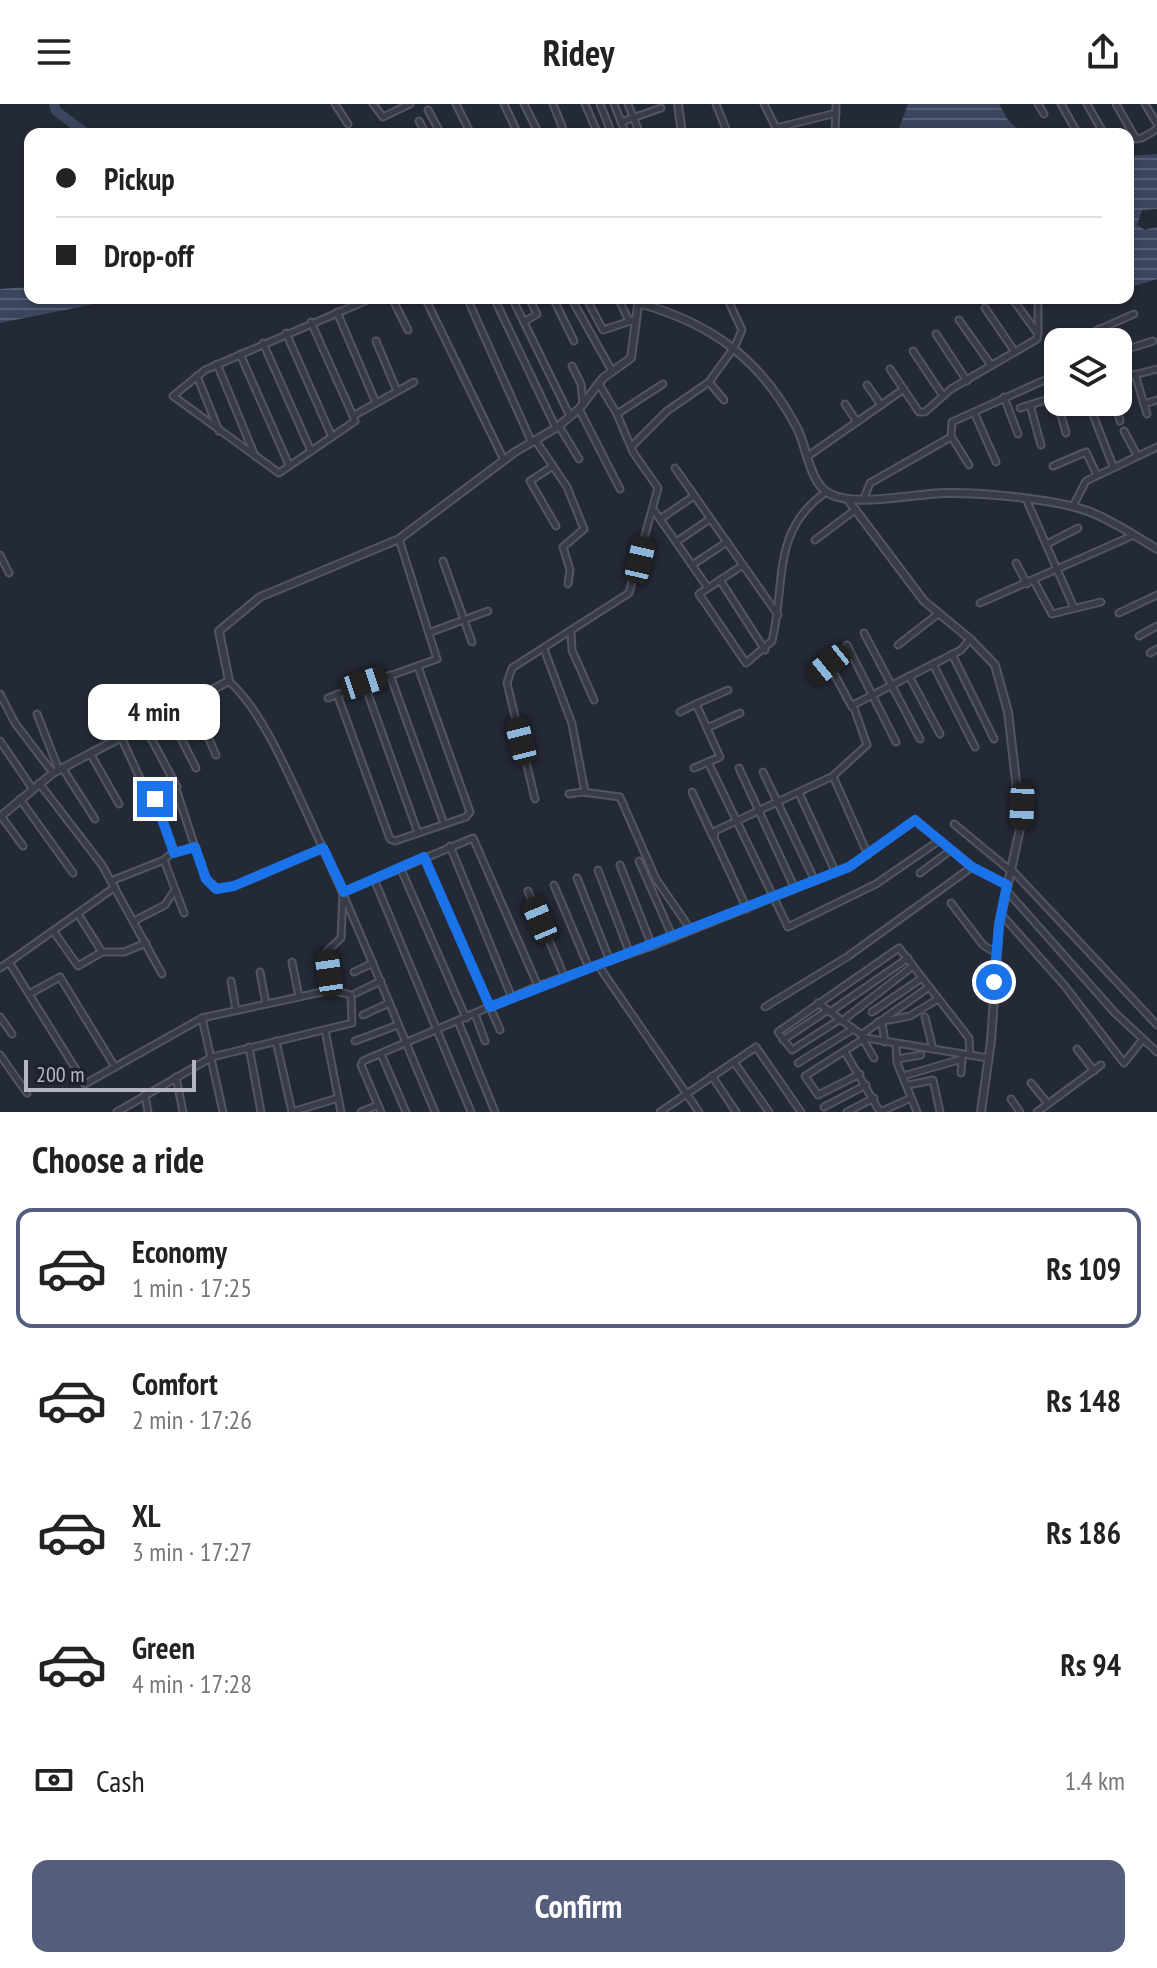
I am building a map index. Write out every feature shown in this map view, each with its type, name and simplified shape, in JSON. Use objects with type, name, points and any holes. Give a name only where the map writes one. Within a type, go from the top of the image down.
[{"type":"street","points":[[335,104],[348,124]]},
{"type":"street","points":[[373,104],[383,117],[408,105]]},
{"type":"street","points":[[456,104],[468,128]]},
{"type":"street","points":[[504,104],[515,128]]},
{"type":"street","points":[[524,104],[536,128]]},
{"type":"street","points":[[553,104],[563,128]]},
{"type":"street","points":[[585,104],[595,128]]},
{"type":"street","points":[[600,104],[610,128]]},
{"type":"street","points":[[614,104],[623,128]]},
{"type":"street","points":[[628,104],[637,126],[633,128]]},
{"type":"street","points":[[648,104],[651,111]]},
{"type":"street","points":[[678,104],[681,128]]},
{"type":"street","points":[[716,104],[726,128]]},
{"type":"street","points":[[764,104],[774,127],[836,113]]},
{"type":"street","points":[[835,128],[836,104]]},
{"type":"street","points":[[1038,104],[1044,114]]},
{"type":"street","points":[[1061,104],[1075,128]]},
{"type":"street","points":[[1087,104],[1101,128]]},
{"type":"street","points":[[1116,104],[1130,128]]},
{"type":"street","points":[[1134,136],[1136,139],[1157,127],[1145,104]]},
{"type":"street","points":[[621,122],[661,108]]},
{"type":"street","points":[[428,110],[438,128]]},
{"type":"street","points":[[419,121],[423,128]]},
{"type":"street","points":[[789,124],[791,128]]},
{"type":"street","points":[[311,322],[355,421],[279,473],[173,396],[217,364],[311,322],[357,304]]},
{"type":"street","points":[[395,304],[408,330]]},
{"type":"street","points":[[428,304],[504,460]]},
{"type":"street","points":[[470,304],[534,442],[567,487],[584,529],[563,547],[570,570],[568,584]]},
{"type":"street","points":[[497,304],[558,427],[579,459]]},
{"type":"street","points":[[515,304],[570,416]]},
{"type":"street","points":[[524,322],[537,314],[532,304]]},
{"type":"street","points":[[556,304],[574,341]]},
{"type":"street","points":[[574,304],[612,371]]},
{"type":"street","points":[[589,304],[603,330],[632,320]]},
{"type":"street","points":[[622,304],[632,320]]},
{"type":"street","points":[[435,1112],[344,892],[270,740],[239,691],[229,681],[219,640],[225,623],[260,597],[399,539],[504,460],[558,427],[581,406],[598,383],[633,353],[632,320],[637,304]]},
{"type":"street","points":[[649,304],[678,314],[735,346],[791,420],[819,484],[826,492],[848,500],[956,494],[1073,506],[1157,549]]},
{"type":"street","points":[[631,447],[667,411],[709,382],[735,346],[742,330],[730,304]]},
{"type":"street","points":[[1016,304],[1038,334]]},
{"type":"street","points":[[890,369],[922,413],[991,365],[1035,341],[1038,334],[1038,304]]},
{"type":"street","points":[[985,308],[1015,352]]},
{"type":"street","points":[[337,312],[376,403]]},
{"type":"street","points":[[1101,328],[1134,314]]},
{"type":"street","points":[[959,320],[991,365]]},
{"type":"street","points":[[286,333],[332,437]]},
{"type":"street","points":[[936,334],[967,381]]},
{"type":"street","points":[[376,341],[397,391]]},
{"type":"street","points":[[1132,348],[1153,341]]},
{"type":"street","points":[[263,343],[311,451]]},
{"type":"street","points":[[913,351],[943,396]]},
{"type":"street","points":[[240,354],[289,465]]},
{"type":"street","points":[[217,364],[255,456]]},
{"type":"street","points":[[572,366],[581,384],[581,406],[620,489]]},
{"type":"street","points":[[1132,375],[1157,369]]},
{"type":"street","points":[[1135,374],[1147,414]]},
{"type":"street","points":[[197,376],[220,432]]},
{"type":"street","points":[[969,465],[951,436],[952,422],[1044,380]]},
{"type":"street","points":[[353,416],[414,382]]},
{"type":"street","points":[[709,382],[724,400]]},
{"type":"street","points":[[535,799],[507,679],[512,668],[571,633],[625,597],[633,588],[658,486],[631,447],[617,414],[598,383]]},
{"type":"street","points":[[617,414],[663,384]]},
{"type":"street","points":[[867,385],[881,405]]},
{"type":"street","points":[[808,456],[904,389]]},
{"type":"street","points":[[1004,397],[1018,434]]},
{"type":"street","points":[[1144,404],[1157,400]]},
{"type":"street","points":[[1020,408],[1044,401]]},
{"type":"street","points":[[845,404],[857,422]]},
{"type":"street","points":[[1030,405],[1041,445]]},
{"type":"street","points":[[974,412],[996,462]]},
{"type":"street","points":[[1062,416],[1066,433]]},
{"type":"street","points":[[1093,416],[1113,466]]},
{"type":"street","points":[[1119,416],[1120,421]]},
{"type":"street","points":[[1124,431],[1137,455]]},
{"type":"street","points":[[864,498],[870,483],[951,436]]},
{"type":"street","points":[[1073,506],[1082,485],[1113,466],[1157,447]]},
{"type":"street","points":[[1053,466],[1086,452],[1097,475]]},
{"type":"street","points":[[553,466],[530,481],[556,526]]},
{"type":"street","points":[[675,468],[778,616]]},
{"type":"street","points":[[743,565],[699,594],[746,663],[772,641],[778,616],[781,574],[791,530],[800,514],[826,492]]},
{"type":"street","points":[[660,519],[694,496]]},
{"type":"street","points":[[848,500],[913,588],[938,614],[970,639],[997,669],[1008,712],[1022,806],[1001,914],[981,1112]]},
{"type":"street","points":[[1027,501],[1074,608]]},
{"type":"street","points":[[652,508],[708,588]]},
{"type":"street","points":[[815,540],[855,510]]},
{"type":"street","points":[[676,542],[710,519]]},
{"type":"street","points":[[1047,544],[1078,528]]},
{"type":"street","points":[[980,603],[1134,535]]},
{"type":"street","points":[[328,698],[437,659],[431,632],[399,539]]},
{"type":"street","points":[[692,565],[727,542]]},
{"type":"street","points":[[0,555],[9,573]]},
{"type":"street","points":[[443,561],[472,642]]},
{"type":"street","points":[[1016,563],[1050,613],[1101,602]]},
{"type":"street","points":[[720,580],[765,650]]},
{"type":"street","points":[[1119,613],[1157,595]]},
{"type":"street","points":[[431,632],[488,611]]},
{"type":"street","points":[[898,645],[938,614]]},
{"type":"street","points":[[1139,636],[1157,626]]},
{"type":"street","points":[[571,633],[572,650],[594,700]]},
{"type":"street","points":[[864,633],[920,739]]},
{"type":"street","points":[[852,707],[952,654],[970,639]]},
{"type":"street","points":[[847,645],[896,742]]},
{"type":"street","points":[[544,649],[572,724],[585,792]]},
{"type":"street","points":[[1150,653],[1157,649]]},
{"type":"street","points":[[952,654],[994,739]]},
{"type":"street","points":[[714,838],[715,831],[833,776],[867,745],[867,737],[825,657]]},
{"type":"street","points":[[816,674],[829,664]]},
{"type":"street","points":[[933,664],[975,747]]},
{"type":"street","points":[[337,694],[390,841],[466,817],[469,809],[418,667]]},
{"type":"street","points":[[390,675],[444,824]]},
{"type":"street","points":[[909,676],[940,734]]},
{"type":"street","points":[[23,846],[1,813],[35,785],[229,681]]},
{"type":"street","points":[[364,683],[418,833]]},
{"type":"street","points":[[680,712],[728,690]]},
{"type":"street","points":[[0,694],[10,715],[95,819]]},
{"type":"street","points":[[192,700],[216,755]]},
{"type":"street","points":[[694,768],[720,757],[696,704]]},
{"type":"street","points":[[168,713],[196,768]]},
{"type":"street","points":[[707,728],[740,713]]},
{"type":"street","points":[[37,714],[58,771]]},
{"type":"street","points":[[144,725],[176,789],[206,879],[218,889],[234,886],[323,848]]},
{"type":"street","points":[[121,737],[149,798],[176,789]]},
{"type":"street","points":[[0,741],[113,884],[162,974]]},
{"type":"street","points":[[90,753],[119,804]]},
{"type":"street","points":[[708,762],[785,925],[790,927],[876,884],[940,840]]},
{"type":"street","points":[[739,768],[795,889]]},
{"type":"street","points":[[763,772],[815,881]]},
{"type":"street","points":[[833,776],[868,855]]},
{"type":"street","points":[[569,794],[585,792],[620,797],[656,879],[691,930]]},
{"type":"street","points":[[692,792],[747,909]]},
{"type":"street","points":[[799,793],[836,873]]},
{"type":"street","points":[[154,798],[174,853]]},
{"type":"street","points":[[20,799],[73,873]]},
{"type":"street","points":[[381,1112],[361,1064],[538,986],[652,946],[836,873],[868,855],[915,820],[972,867],[1007,887],[1115,1013],[1157,1052]]},
{"type":"street","points":[[954,824],[1011,870],[1157,1025]]},
{"type":"street","points":[[344,892],[450,846],[474,839],[538,986]]},
{"type":"street","points":[[450,846],[512,998]]},
{"type":"street","points":[[1,966],[54,932],[113,884],[174,853],[195,847]]},
{"type":"street","points":[[920,873],[951,849]]},
{"type":"street","points":[[424,857],[500,1030]]},
{"type":"street","points":[[164,860],[184,913]]},
{"type":"street","points":[[639,861],[673,938]]},
{"type":"street","points":[[620,865],[652,946]]},
{"type":"street","points":[[400,867],[466,1018]]},
{"type":"street","points":[[765,1007],[847,957],[972,867]]},
{"type":"street","points":[[598,870],[630,954]]},
{"type":"street","points":[[577,878],[610,961]]},
{"type":"street","points":[[374,879],[471,1112]]},
{"type":"street","points":[[554,885],[589,968]]},
{"type":"street","points":[[134,921],[165,905],[175,890]]},
{"type":"street","points":[[528,891],[565,978]]},
{"type":"street","points":[[331,990],[327,951],[341,938],[344,892]]},
{"type":"street","points":[[951,903],[983,945],[996,953]]},
{"type":"street","points":[[78,914],[102,952]]},
{"type":"street","points":[[1001,914],[1064,985],[1124,1063],[1143,1039]]},
{"type":"street","points":[[54,932],[78,966],[102,952],[124,952],[146,943]]},
{"type":"street","points":[[913,966],[840,1021],[792,1050],[783,1040],[778,1030],[895,949],[900,949],[969,1038],[970,1055]]},
{"type":"street","points":[[783,1040],[908,958]]},
{"type":"street","points":[[9,962],[83,1083],[89,1083],[202,1018],[331,990],[351,995],[354,1020],[212,1057],[117,1112]]},
{"type":"street","points":[[292,962],[299,997]]},
{"type":"street","points":[[354,972],[373,963]]},
{"type":"street","points":[[598,965],[699,1112]]},
{"type":"street","points":[[260,972],[266,1004]]},
{"type":"street","points":[[30,994],[60,977],[115,1067]]},
{"type":"street","points":[[872,1012],[922,978]]},
{"type":"street","points":[[231,981],[236,1010]]},
{"type":"street","points":[[356,993],[381,981]]},
{"type":"street","points":[[860,1074],[816,1095],[805,1075],[845,1052],[929,987]]},
{"type":"street","points":[[880,1023],[926,1009],[938,999]]},
{"type":"street","points":[[363,1015],[389,1003]]},
{"type":"street","points":[[818,1003],[863,1037],[874,1058]]},
{"type":"street","points":[[475,1014],[485,1041]]},
{"type":"street","points":[[0,1017],[12,1034]]},
{"type":"street","points":[[925,1017],[933,1049]]},
{"type":"street","points":[[202,1018],[223,1112]]},
{"type":"street","points":[[458,1021],[495,1112]]},
{"type":"street","points":[[880,1023],[885,1042]]},
{"type":"street","points":[[355,1041],[398,1025]]},
{"type":"street","points":[[798,1063],[853,1029]]},
{"type":"street","points":[[325,1030],[341,1112]]},
{"type":"street","points":[[863,1037],[962,1056]]},
{"type":"street","points":[[276,1041],[292,1112],[338,1098]]},
{"type":"street","points":[[896,1044],[897,1059],[915,1111]]},
{"type":"street","points":[[249,1047],[261,1112]]},
{"type":"street","points":[[664,1111],[686,1093],[757,1048],[801,1112]]},
{"type":"street","points":[[1077,1049],[1094,1071]]},
{"type":"street","points":[[845,1052],[874,1098],[879,1112],[911,1098]]},
{"type":"street","points":[[381,1054],[406,1112]]},
{"type":"street","points":[[0,1055],[27,1093]]},
{"type":"street","points":[[897,1059],[921,1055]]},
{"type":"street","points":[[903,1076],[962,1056],[988,1058]]},
{"type":"street","points":[[961,1073],[962,1056]]},
{"type":"street","points":[[734,1062],[769,1112]]},
{"type":"street","points":[[1037,1112],[1101,1065]]},
{"type":"street","points":[[712,1076],[736,1112]]},
{"type":"street","points":[[176,1077],[183,1112]]},
{"type":"street","points":[[908,1085],[933,1080],[940,1112]]},
{"type":"street","points":[[1031,1083],[1048,1104]]},
{"type":"street","points":[[824,1107],[866,1085]]},
{"type":"street","points":[[145,1095],[148,1112]]},
{"type":"street","points":[[847,1112],[874,1098]]},
{"type":"street","points":[[1011,1099],[1020,1112]]},
{"type":"street","points":[[361,1112],[378,1105]]},
{"type":"water","points":[[908,104],[999,104],[1017,128],[899,128]]},
{"type":"water","points":[[1157,154],[1157,209],[1142,210],[1137,225],[1145,230],[1157,227],[1157,279],[1134,286],[1134,156]]},
{"type":"water","points":[[24,287],[24,304],[94,304],[0,323],[0,289]]},
{"type":"waterway","points":[[54,104],[56,111],[79,128]]},
{"type":"route","points":[[155,799],[174,853],[195,847],[206,879],[216,889],[234,886],[323,848],[344,892],[424,857],[490,1007],[849,867],[915,820],[972,867],[1007,885],[996,947],[994,982]]}]
